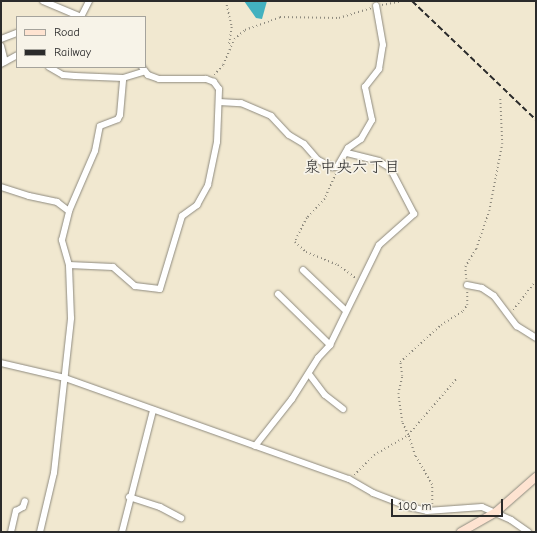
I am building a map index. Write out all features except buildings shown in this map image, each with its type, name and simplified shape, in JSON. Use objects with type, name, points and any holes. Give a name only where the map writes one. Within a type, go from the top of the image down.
[{"type":"main road","points":[[461,532],[496,512],[536,477]]},
{"type":"street","points":[[43,1],[79,16]]},
{"type":"street","points":[[82,16],[89,1]]},
{"type":"street","points":[[219,102],[241,103],[271,116],[289,135],[304,144],[318,160],[332,167],[337,166],[352,145],[362,139],[372,120],[373,111],[366,98],[365,87],[379,69],[383,45],[376,6]]},
{"type":"street","points":[[1,39],[16,33]]},
{"type":"street","points":[[1,46],[3,63],[16,56]]},
{"type":"street","points":[[51,68],[67,76],[123,78],[142,69],[158,79],[206,80],[214,82],[219,89],[216,142],[208,186],[198,205],[182,216],[160,289],[135,286],[113,267],[69,265]]},
{"type":"street","points":[[40,532],[54,473],[72,306],[69,265],[62,240],[69,211],[95,151],[100,126],[118,119],[120,115],[123,78]]},
{"type":"street","points":[[255,446],[292,399],[330,345],[379,245],[413,216],[414,210],[390,168],[379,161],[346,153]]},
{"type":"street","points":[[1,186],[29,196],[57,202],[69,211]]},
{"type":"street","points":[[303,270],[346,311]]},
{"type":"street","points":[[467,286],[482,288],[494,296],[510,314],[517,326],[536,338]]},
{"type":"street","points":[[278,294],[330,345]]},
{"type":"street","points":[[1,363],[65,378],[349,479],[373,493],[410,507],[434,511],[469,506],[496,512],[528,532]]},
{"type":"street","points":[[309,374],[325,395],[343,409]]},
{"type":"street","points":[[122,532],[129,497],[153,410]]},
{"type":"street","points":[[129,497],[160,507],[181,518]]},
{"type":"street","points":[[11,532],[16,511],[23,507],[25,501]]},
{"type":"path","points":[[206,80],[218,72],[229,48],[232,27],[226,1]]},
{"type":"path","points":[[229,48],[245,30],[273,18],[339,18],[376,6],[402,1]]},
{"type":"path","points":[[434,511],[432,484],[415,456],[402,422],[398,394],[402,376],[400,362],[441,325],[463,311],[466,305],[467,286],[465,267],[476,249],[487,220],[502,144],[500,99]]},
{"type":"path","points":[[337,166],[328,194],[307,218],[295,242],[306,252],[346,269],[354,275],[359,285]]},
{"type":"path","points":[[510,314],[536,281]]},
{"type":"path","points":[[349,479],[374,455],[408,435],[457,378]]},
{"type":"water","points":[[244,1],[267,1],[262,19],[256,18]]},
{"type":"railway","points":[[412,1],[536,120]]},
{"type":"district","name":"泉中央六丁目","points":[[352,167]]}]
